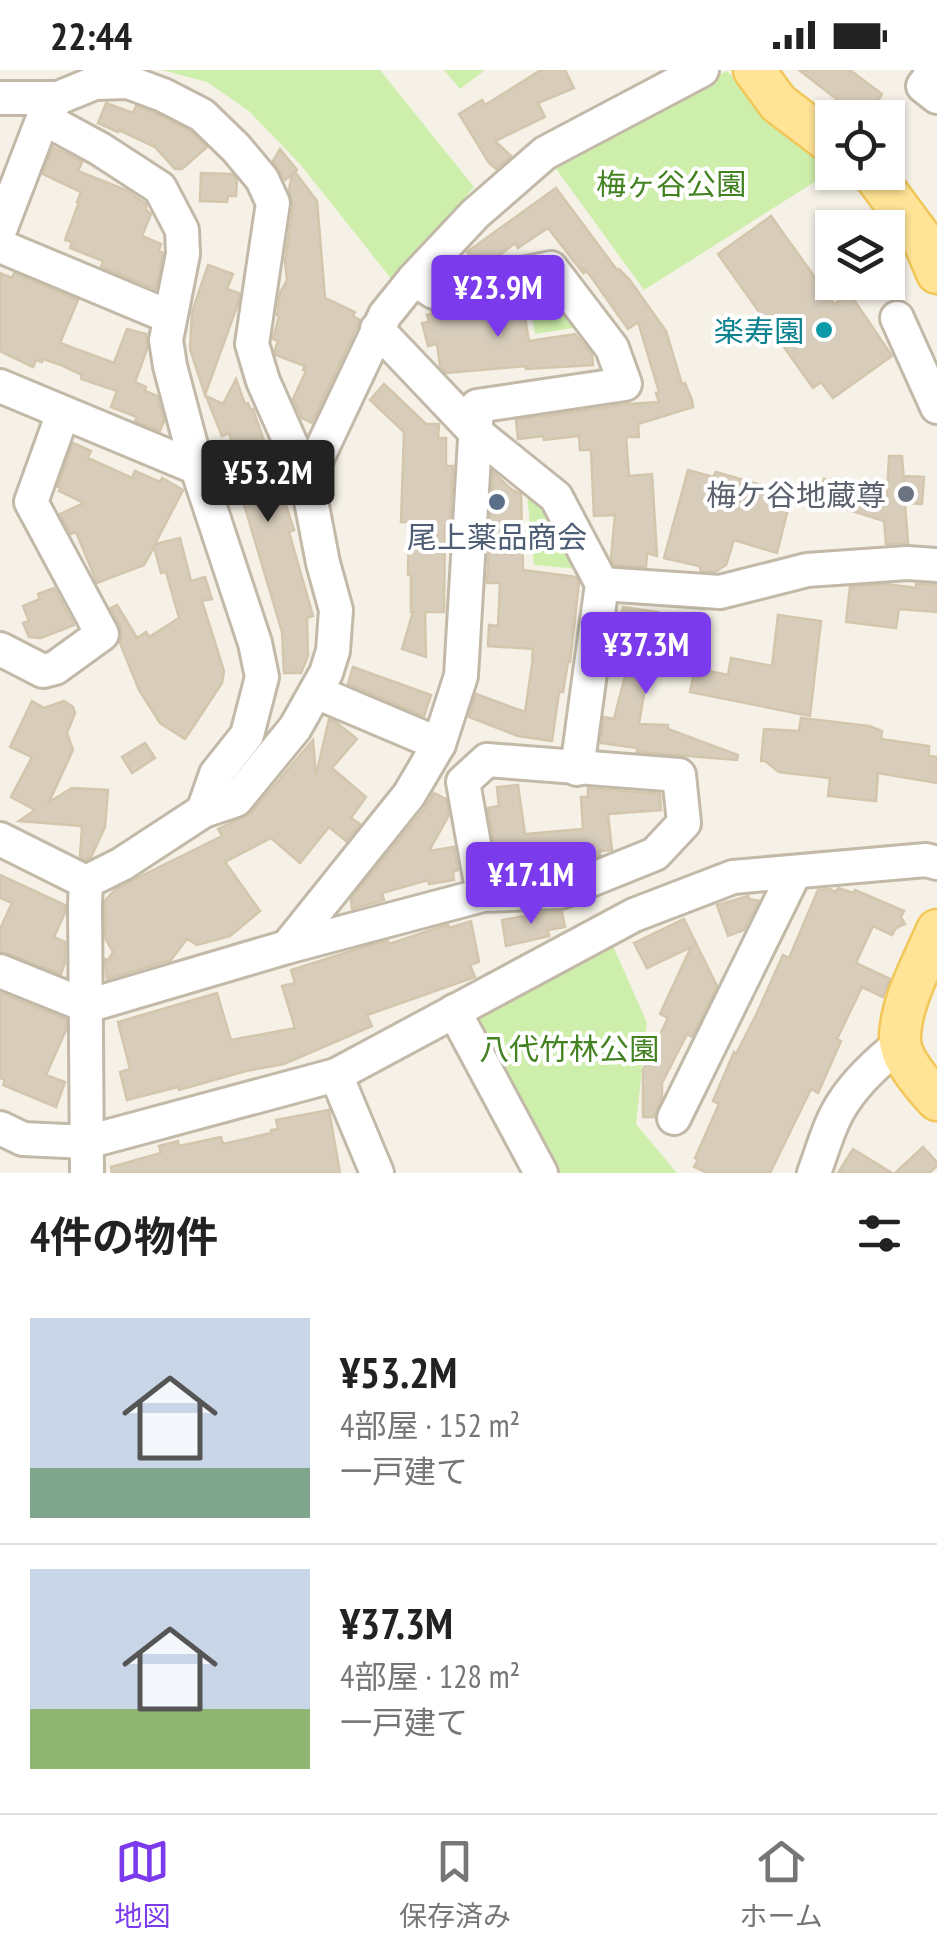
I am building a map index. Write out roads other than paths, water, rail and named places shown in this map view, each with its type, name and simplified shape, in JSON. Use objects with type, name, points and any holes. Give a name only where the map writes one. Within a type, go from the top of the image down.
[{"type":"main road","points":[[754,70],[778,104],[815,131]]},
{"type":"main road","points":[[886,190],[933,250]]},
{"type":"main road","points":[[936,936],[907,999],[900,1044],[919,1081],[937,1100]]},
{"type":"street","points":[[307,480],[377,328],[414,279],[475,214],[545,153],[702,70]]},
{"type":"street","points":[[935,70],[923,86],[937,98]]},
{"type":"street","points":[[0,230],[51,108],[95,83],[128,82],[163,95],[202,115],[236,148],[262,179],[272,203],[252,344],[262,381],[307,480],[336,610],[333,651],[326,673],[295,728],[236,800],[204,811],[122,864],[86,882]]},
{"type":"street","points":[[0,98],[51,108],[160,188],[182,230],[183,254],[166,340],[170,366],[197,468],[255,643],[262,677],[248,735],[216,774],[204,811]]},
{"type":"street","points":[[0,246],[170,317]]},
{"type":"street","points":[[287,947],[409,795],[439,744],[460,676],[477,406],[625,384],[612,348],[551,268],[434,292],[414,279]]},
{"type":"street","points":[[896,318],[937,407]]},
{"type":"street","points":[[377,328],[474,431],[556,497],[602,584],[577,769]]},
{"type":"street","points":[[0,386],[197,468]]},
{"type":"street","points":[[0,649],[43,671],[55,668],[102,634],[31,502],[63,412]]},
{"type":"street","points":[[602,584],[720,592],[807,570],[937,565]]},
{"type":"street","points":[[316,692],[439,744]]},
{"type":"street","points":[[0,971],[87,1006],[287,947],[483,896],[561,892],[656,854],[684,823],[679,776],[486,760],[463,782],[483,896]]},
{"type":"street","points":[[0,839],[86,882]]},
{"type":"street","points":[[0,1128],[87,1157],[336,1076],[634,915],[733,877],[926,860],[937,863]]},
{"type":"street","points":[[674,1118],[795,872]]},
{"type":"street","points":[[86,882],[87,1157]]},
{"type":"street","points":[[454,1010],[541,1173]]},
{"type":"street","points":[[814,1173],[845,1100],[880,1060],[900,1044]]},
{"type":"street","points":[[336,1076],[377,1173]]},
{"type":"place","name":"楽寿園","points":[[824,330]]},
{"type":"place","name":"梅ケ谷地蔵尊","points":[[906,494]]},
{"type":"place","name":"尾上薬品商会","points":[[497,502]]},
{"type":"park label","name":"梅ヶ谷公園","points":[[671,183]]},
{"type":"park label","name":"八代竹林公園","points":[[569,1048]]}]
